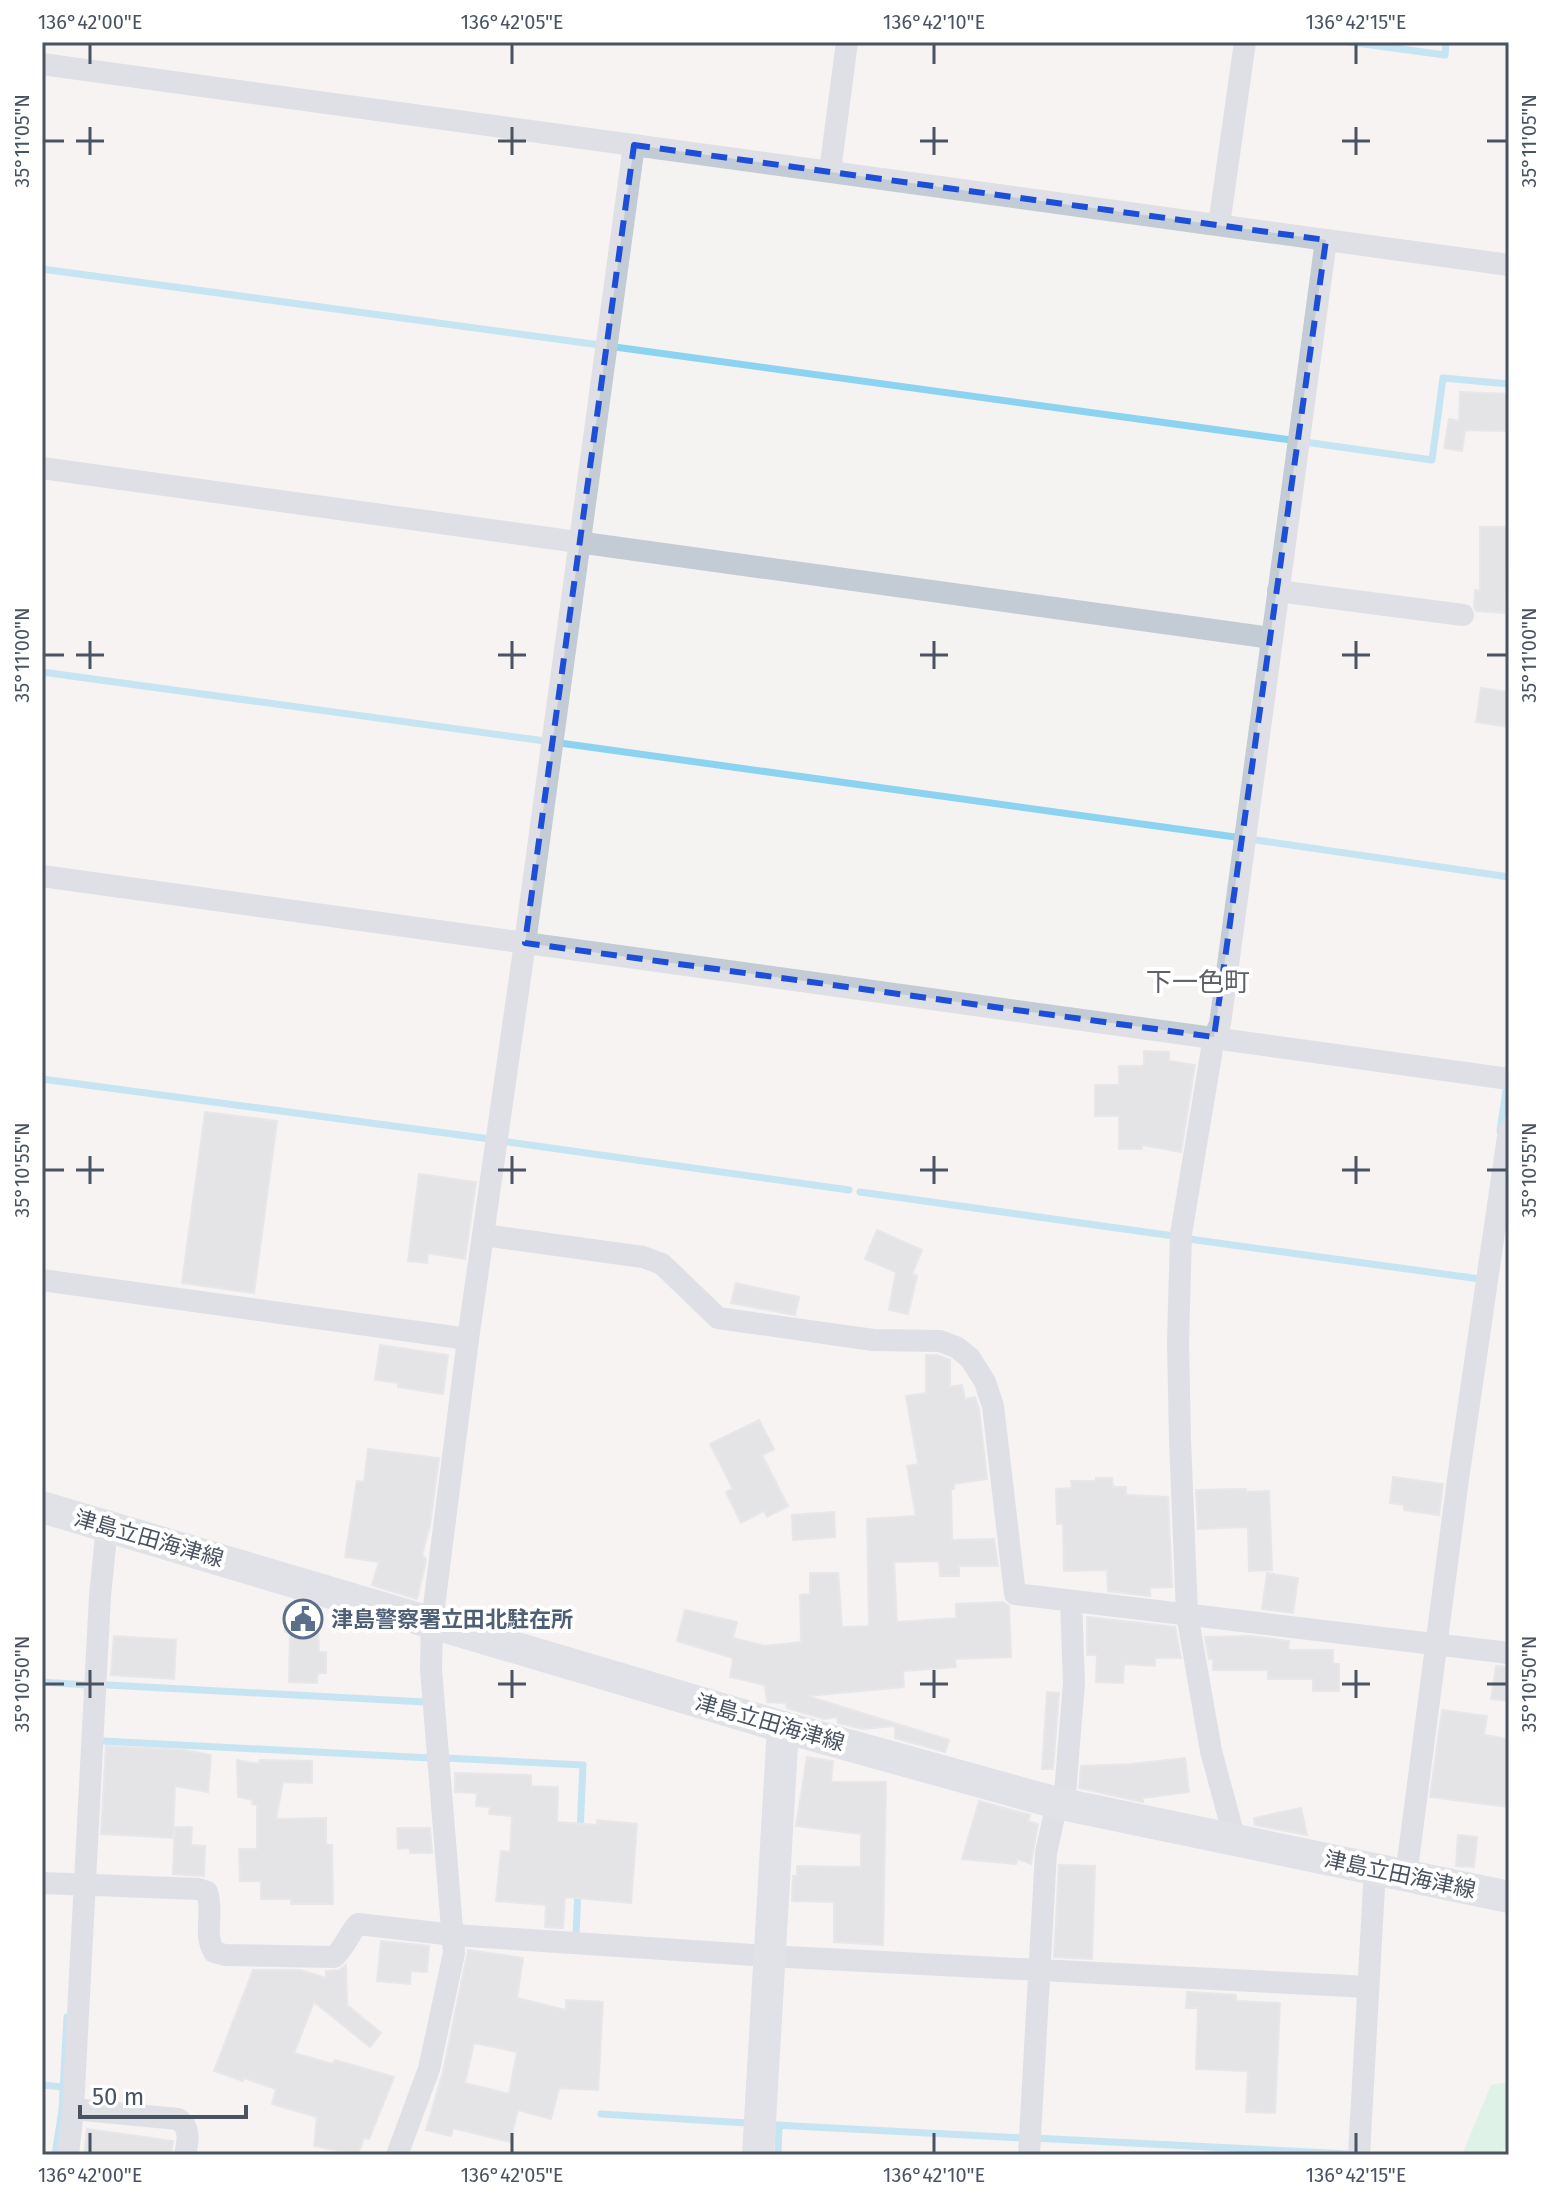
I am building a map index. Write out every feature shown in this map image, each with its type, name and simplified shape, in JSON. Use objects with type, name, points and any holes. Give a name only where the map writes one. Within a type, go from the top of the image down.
[{"type":"main road","name":"津島立田海津線","points":[[42,1507],[783,1727],[1061,1804],[1509,1897]]},
{"type":"main road","points":[[758,2155],[783,1727]]},
{"type":"street","points":[[830,171],[847,42]]},
{"type":"street","points":[[1219,225],[1245,42]]},
{"type":"street","points":[[42,64],[1509,265]]},
{"type":"street","points":[[397,2155],[429,2069],[454,1953],[432,1683],[432,1622],[468,1339],[634,145]]},
{"type":"street","points":[[1235,1840],[1211,1751],[1187,1614],[1178,1356],[1181,1234],[1214,1037],[1220,1024],[1326,240]]},
{"type":"street","points":[[42,468],[1272,638]]},
{"type":"street","points":[[1278,591],[1463,615]]},
{"type":"street","points":[[42,876],[1509,1079]]},
{"type":"street","points":[[1406,1876],[1458,1479],[1509,1130]]},
{"type":"street","points":[[484,1235],[643,1257],[662,1264],[718,1318],[873,1340],[940,1341],[956,1347],[970,1358],[985,1382],[993,1406],[1015,1594],[1509,1653]]},
{"type":"street","points":[[42,1280],[468,1339]]},
{"type":"street","points":[[68,2155],[86,1885],[100,1596],[107,1526]]},
{"type":"street","points":[[1029,2155],[1046,1853],[1061,1804],[1074,1683],[1071,1601]]},
{"type":"street","points":[[1359,2155],[1375,1869]]},
{"type":"street","points":[[42,1883],[198,1889],[207,1892],[210,1901],[208,1942],[214,1952],[225,1955],[334,1957],[345,1947],[349,1934],[358,1924],[454,1935],[768,1956],[1368,1987]]},
{"type":"street","points":[[73,2109],[178,2119],[187,2130],[185,2155]]},
{"type":"highlighted area","points":[[634,145],[1326,240],[1214,1037],[525,943]]},
{"type":"green space","points":[[1509,2082],[1509,2139],[1501,2155],[1462,2155],[1491,2085]]},
{"type":"building","points":[[1460,392],[1509,394],[1509,431],[1465,430],[1462,451],[1444,448],[1449,419],[1459,421]]},
{"type":"building","points":[[1480,527],[1509,527],[1504,613],[1476,611],[1474,607],[1475,590],[1480,591]]},
{"type":"building","points":[[1481,688],[1509,692],[1509,727],[1476,722]]},
{"type":"building","points":[[1144,1051],[1169,1052],[1169,1061],[1195,1065],[1181,1152],[1142,1145],[1142,1149],[1119,1149],[1119,1116],[1095,1116],[1095,1085],[1119,1085],[1119,1066],[1144,1066]]},
{"type":"building","points":[[205,1112],[277,1121],[254,1293],[182,1283]]},
{"type":"building","points":[[419,1174],[476,1182],[465,1259],[428,1253],[427,1263],[408,1261]]},
{"type":"building","points":[[877,1230],[922,1250],[912,1274],[917,1276],[908,1314],[889,1310],[896,1272],[865,1259]]},
{"type":"building","points":[[736,1283],[799,1297],[795,1315],[731,1303]]},
{"type":"building","points":[[380,1345],[448,1355],[443,1394],[375,1380]]},
{"type":"building","points":[[926,1355],[950,1360],[950,1387],[962,1385],[965,1399],[975,1397],[979,1409],[987,1479],[954,1484],[954,1489],[951,1489],[952,1540],[994,1539],[998,1566],[959,1566],[959,1576],[940,1576],[939,1561],[894,1562],[897,1622],[956,1618],[956,1604],[1003,1602],[1009,1606],[1011,1657],[955,1659],[956,1667],[903,1671],[904,1687],[807,1696],[949,1740],[945,1752],[895,1738],[895,1726],[863,1729],[838,1723],[837,1717],[824,1719],[787,1708],[786,1703],[767,1702],[765,1685],[730,1677],[733,1658],[677,1641],[685,1610],[737,1622],[733,1638],[765,1646],[801,1642],[800,1595],[810,1594],[810,1573],[838,1573],[842,1627],[869,1626],[867,1519],[916,1516],[907,1466],[918,1464],[906,1396],[926,1393]]},
{"type":"building","points":[[759,1420],[774,1449],[762,1455],[788,1506],[767,1517],[764,1511],[741,1523],[726,1492],[733,1489],[710,1444]]},
{"type":"building","points":[[368,1449],[439,1458],[430,1525],[422,1555],[426,1559],[417,1599],[372,1585],[379,1562],[345,1557],[357,1481],[364,1482]]},
{"type":"building","points":[[1393,1477],[1443,1484],[1439,1515],[1404,1510],[1404,1505],[1390,1503]]},
{"type":"building","points":[[1096,1478],[1112,1478],[1113,1487],[1126,1487],[1126,1495],[1168,1497],[1172,1587],[1150,1588],[1150,1596],[1108,1591],[1107,1570],[1064,1571],[1063,1524],[1057,1524],[1056,1489],[1072,1488],[1071,1481],[1096,1481]]},
{"type":"building","points":[[1246,1489],[1246,1492],[1269,1491],[1272,1570],[1249,1571],[1248,1527],[1198,1529],[1196,1490]]},
{"type":"building","points":[[834,1512],[835,1537],[793,1540],[792,1515]]},
{"type":"building","points":[[1267,1573],[1298,1578],[1293,1613],[1262,1609]]},
{"type":"building","points":[[286,1606],[317,1609],[319,1652],[326,1652],[326,1673],[318,1673],[317,1683],[289,1682],[290,1633],[285,1632]]},
{"type":"building","points":[[1087,1617],[1175,1627],[1181,1658],[1155,1658],[1155,1666],[1124,1664],[1123,1683],[1096,1682],[1097,1655],[1087,1655]]},
{"type":"building","points":[[114,1636],[176,1640],[174,1679],[111,1675]]},
{"type":"building","points":[[1250,1636],[1289,1641],[1288,1650],[1333,1650],[1333,1664],[1339,1664],[1339,1691],[1313,1691],[1313,1679],[1268,1679],[1268,1670],[1213,1670],[1213,1659],[1209,1659],[1205,1637]]},
{"type":"building","points":[[1496,1666],[1509,1667],[1509,1701],[1491,1699]]},
{"type":"building","points":[[1047,1692],[1059,1693],[1053,1769],[1042,1769]]},
{"type":"building","points":[[1442,1710],[1487,1716],[1484,1735],[1509,1739],[1509,1807],[1430,1797]]},
{"type":"building","points":[[106,1746],[185,1750],[211,1755],[208,1792],[175,1786],[173,1838],[101,1834]]},
{"type":"building","points":[[807,1757],[833,1761],[831,1782],[886,1782],[883,1945],[834,1942],[834,1902],[792,1901],[793,1876],[797,1876],[797,1866],[861,1867],[861,1834],[796,1826]]},
{"type":"building","points":[[1185,1758],[1189,1792],[1143,1798],[1143,1802],[1079,1788],[1081,1766]]},
{"type":"building","points":[[237,1760],[259,1764],[260,1760],[312,1761],[312,1783],[283,1782],[276,1819],[326,1818],[326,1845],[332,1845],[333,1904],[291,1904],[291,1899],[261,1899],[261,1881],[240,1881],[239,1849],[257,1849],[257,1805],[252,1804],[253,1800],[238,1797]]},
{"type":"building","points":[[455,1773],[531,1775],[531,1786],[558,1787],[557,1822],[597,1825],[597,1820],[637,1824],[631,1903],[565,1897],[563,1928],[545,1927],[546,1905],[496,1901],[501,1851],[510,1852],[512,1816],[489,1814],[490,1807],[476,1806],[477,1793],[455,1792]]},
{"type":"building","points":[[979,1801],[1030,1815],[1028,1821],[1038,1824],[1031,1864],[1017,1859],[1016,1864],[962,1859]]},
{"type":"building","points":[[1301,1808],[1307,1835],[1255,1825],[1254,1818]]},
{"type":"building","points":[[175,1827],[192,1827],[191,1845],[205,1846],[204,1876],[173,1874]]},
{"type":"building","points":[[397,1828],[430,1828],[432,1853],[410,1853],[410,1848],[398,1849]]},
{"type":"building","points":[[1458,1835],[1477,1837],[1474,1867],[1456,1866]]},
{"type":"building","points":[[1059,1865],[1095,1866],[1092,1959],[1054,1957]]},
{"type":"building","points":[[381,1941],[429,1946],[427,1972],[411,1971],[410,1984],[377,1981]]},
{"type":"building","points":[[468,1950],[523,1958],[517,1998],[566,2010],[566,2000],[603,2002],[598,2090],[559,2088],[551,2119],[518,2110],[510,2142],[453,2128],[451,2136],[426,2130],[443,2072]],"holes":[[[474,2043],[517,2052],[509,2094],[465,2083]]]},
{"type":"building","points":[[346,1965],[347,2005],[381,2033],[370,2047],[314,2002],[294,2053],[333,2064],[335,2060],[394,2077],[369,2139],[364,2138],[358,2155],[314,2146],[317,2117],[272,2104],[276,2089],[214,2071],[253,1970],[300,1970],[326,1978],[326,1971],[339,1970]]},
{"type":"building","points":[[1187,1992],[1236,1995],[1236,2001],[1280,2003],[1275,2113],[1246,2112],[1248,2071],[1196,2069],[1198,2008],[1186,2008]]},
{"type":"building","points":[[87,2129],[173,2141],[171,2155],[84,2155]]},
{"type":"waterway","points":[[1349,42],[1445,55],[1446,42]]},
{"type":"waterway","points":[[42,269],[600,345]]},
{"type":"waterway","points":[[615,347],[1291,440]]},
{"type":"waterway","points":[[1305,442],[1432,460],[1443,378],[1509,384]]},
{"type":"waterway","points":[[42,672],[545,741]]},
{"type":"waterway","points":[[560,743],[1235,837]]},
{"type":"waterway","points":[[1256,840],[1509,877]]},
{"type":"waterway","points":[[42,1079],[490,1139]]},
{"type":"waterway","points":[[1500,1131],[1506,1090]]},
{"type":"waterway","points":[[508,1142],[849,1190]]},
{"type":"waterway","points":[[860,1192],[1174,1236]]},
{"type":"waterway","points":[[1189,1239],[1480,1279]]},
{"type":"waterway","points":[[42,1682],[87,1685],[87,1689]]},
{"type":"waterway","points":[[108,1685],[425,1702]]},
{"type":"waterway","points":[[103,1741],[430,1758]]},
{"type":"waterway","points":[[446,1758],[583,1765],[580,1833]]},
{"type":"waterway","points":[[576,1934],[578,1890]]},
{"type":"waterway","points":[[55,2155],[62,2110],[67,2017]]},
{"type":"waterway","points":[[42,2085],[63,2087]]},
{"type":"waterway","points":[[601,2114],[747,2123]]},
{"type":"waterway","points":[[775,2125],[1025,2138]]},
{"type":"waterway","points":[[778,2155],[779,2125]]},
{"type":"waterway","points":[[1034,2138],[1348,2154]]},
{"type":"place","name":"津島警察署立田北駐在所","points":[[303,1619]]},
{"type":"district","name":"下一色町","points":[[1198,982]]}]
